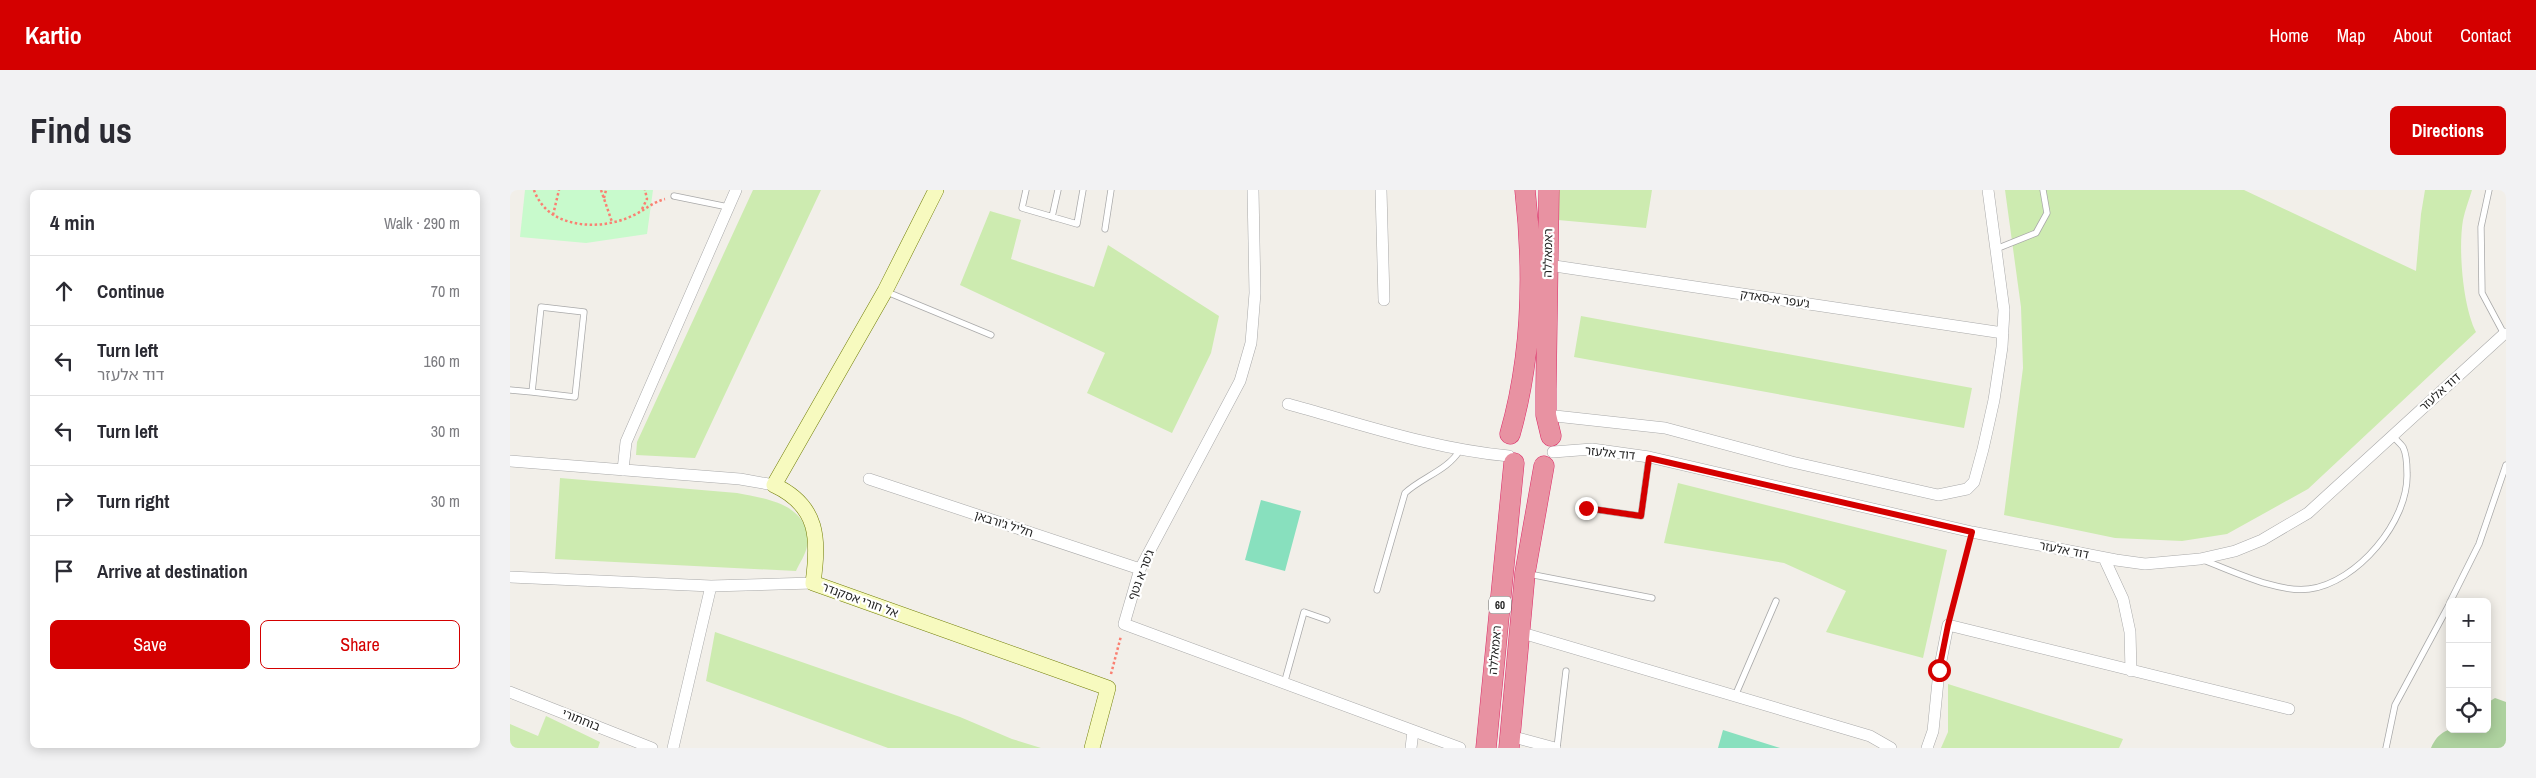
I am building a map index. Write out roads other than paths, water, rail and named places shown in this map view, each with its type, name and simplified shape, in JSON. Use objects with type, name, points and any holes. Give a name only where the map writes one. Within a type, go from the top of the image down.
[{"type":"highway","name":"ראמאללה","points":[[1510,434],[1520,400],[1524,370],[1529,268],[1525,190]]},
{"type":"highway","name":"ראמאללה","points":[[1509,742],[1525,573],[1549,451],[1546,415],[1548,190]]},
{"type":"highway","points":[[1510,434],[1516,428],[1531,423],[1540,425],[1549,451],[1528,469],[1511,459]]},
{"type":"highway","name":"60","points":[[1510,434],[1507,448],[1511,459]]},
{"type":"highway","name":"ראמאללה","points":[[1486,748],[1511,459]]},
{"type":"street","points":[[623,470],[626,442],[736,190]]},
{"type":"street","points":[[774,485],[885,291],[936,190]]},
{"type":"street","name":"ג'סר א נטף","points":[[1253,190],[1255,293],[1251,343],[1240,381],[1140,569],[1124,624],[1284,684]]},
{"type":"street","points":[[1381,190],[1384,300]]},
{"type":"street","points":[[1546,415],[1666,428],[1792,462],[1938,495],[1967,489],[1974,482],[1994,400],[2003,333],[2004,310],[1988,190]]},
{"type":"street","name":"ג'עפר א-סאדק","points":[[1548,265],[2003,333]]},
{"type":"street","name":"דוד אלעזר","points":[[1549,451],[1592,449],[1649,458],[1972,532],[2104,558],[2145,564],[2200,559],[2244,548],[2293,524],[2316,507],[2505,335]]},
{"type":"street","points":[[1288,404],[1460,450],[1511,459]]},
{"type":"street","points":[[510,461],[740,480],[774,485],[795,498],[811,518],[816,536],[817,555],[813,583]]},
{"type":"street","name":"חליל ג'ורבאן","points":[[869,479],[1140,569]]},
{"type":"street","points":[[2104,558],[2123,599],[2130,632],[2131,670]]},
{"type":"street","name":"אל חורי אסקנדר","points":[[510,577],[711,586],[813,583],[1108,688],[1092,748]]},
{"type":"street","points":[[673,748],[711,586]]},
{"type":"street","points":[[1927,748],[1933,731],[1939,670],[1948,625],[2290,709]]},
{"type":"street","points":[[1519,632],[1870,736],[1891,748]]},
{"type":"street","points":[[1284,684],[1460,748]]},
{"type":"street","name":"בוחתורי","points":[[510,692],[652,748]]},
{"type":"street","points":[[1411,748],[1413,731]]},
{"type":"street","points":[[1509,742],[1556,748]]},
{"type":"lane","points":[[1026,190],[1022,208],[1077,224],[1083,190]]},
{"type":"lane","points":[[1052,217],[1058,190]]},
{"type":"lane","points":[[1105,229],[1111,190]]},
{"type":"lane","points":[[1996,249],[2036,233],[2046,212],[2043,190]]},
{"type":"lane","points":[[2489,190],[2481,227],[2482,293],[2505,335]]},
{"type":"lane","points":[[674,196],[729,207]]},
{"type":"lane","points":[[885,291],[991,335]]},
{"type":"lane","points":[[510,390],[575,397],[584,312],[541,307],[532,392]]},
{"type":"lane","points":[[2200,559],[2293,589],[2324,586],[2342,577],[2379,542],[2399,515],[2404,502],[2408,485],[2406,455],[2392,436]]},
{"type":"lane","points":[[1377,590],[1405,493],[1415,484],[1441,470],[1454,459],[1460,450]]},
{"type":"lane","points":[[1586,508],[1641,516],[1649,458]]},
{"type":"lane","points":[[2452,598],[2479,544],[2506,465]]},
{"type":"lane","points":[[1525,573],[1652,598]]},
{"type":"lane","points":[[1735,696],[1776,601]]},
{"type":"lane","points":[[2386,748],[2394,705],[2446,609]]},
{"type":"lane","points":[[1284,684],[1304,612],[1327,620]]},
{"type":"lane","points":[[1556,748],[1566,671]]}]
